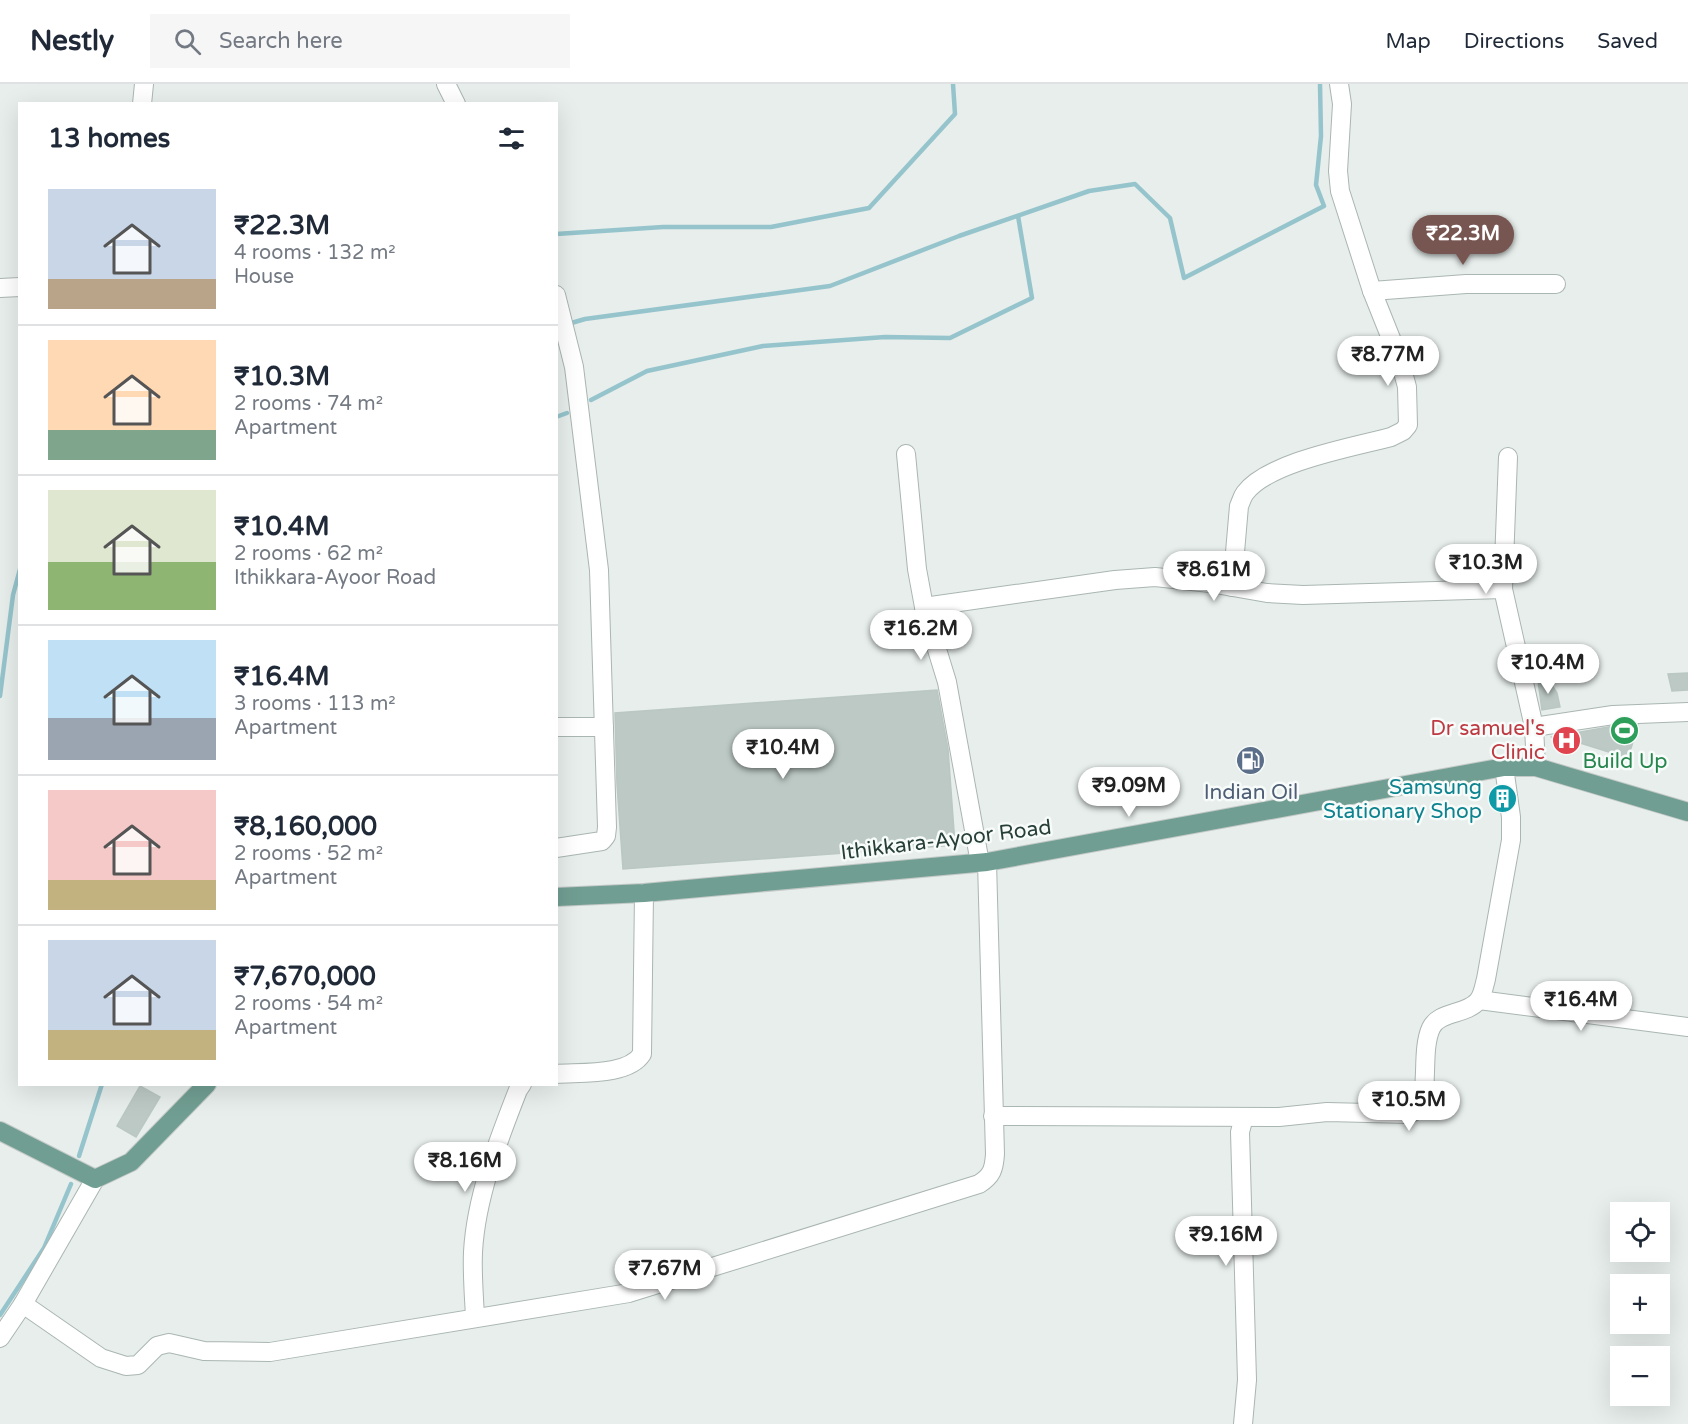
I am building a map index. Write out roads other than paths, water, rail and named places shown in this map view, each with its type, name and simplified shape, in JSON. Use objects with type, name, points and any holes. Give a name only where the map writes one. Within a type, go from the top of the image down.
[{"type":"main road","name":"Ithikkara-Ayoor Road","points":[[558,897],[644,893],[984,863],[1504,767],[1536,767],[1688,812]]},
{"type":"main road","points":[[0,1131],[95,1179],[130,1162],[205,1086]]},
{"type":"street","points":[[142,102],[144,84]]},
{"type":"street","points":[[446,84],[455,102]]},
{"type":"street","points":[[1232,587],[1239,506],[1244,494],[1251,487],[1288,466],[1391,436],[1403,431],[1408,425],[1407,387],[1372,291],[1340,191],[1338,171],[1342,104],[1338,84]]},
{"type":"street","points":[[1372,291],[1466,284],[1556,284]]},
{"type":"street","points":[[0,288],[18,286]]},
{"type":"street","points":[[558,302],[574,368],[599,570],[606,836],[602,842],[594,844],[558,848]]},
{"type":"street","points":[[23,1304],[101,1358],[126,1366],[138,1365],[157,1346],[169,1343],[204,1351],[270,1352],[629,1293],[979,1184],[989,1178],[994,1169],[995,1154],[984,863],[946,682],[924,607],[917,569],[906,454]]},
{"type":"street","points":[[1508,457],[1503,589],[1534,727],[1536,767]]},
{"type":"street","points":[[924,607],[1115,580],[1155,577],[1303,596],[1503,589]]},
{"type":"street","points":[[1534,727],[1613,715],[1688,712]]},
{"type":"street","points":[[558,727],[604,727]]},
{"type":"street","points":[[993,1116],[1279,1117],[1328,1112],[1409,1114],[1416,1111],[1420,1106],[1428,1040],[1432,1027],[1438,1020],[1472,1006],[1479,1000],[1486,979],[1511,840],[1511,817],[1504,767]]},
{"type":"street","points":[[558,1074],[619,1070],[637,1061],[642,1054],[644,893]]},
{"type":"street","points":[[1479,1000],[1688,1027]]},
{"type":"street","points":[[475,1317],[473,1250],[479,1212],[501,1133],[521,1086]]},
{"type":"street","points":[[1243,1424],[1247,1380],[1240,1132],[1244,1117]]},
{"type":"street","points":[[0,1338],[23,1304],[95,1179]]},
{"type":"waterway","points":[[558,234],[663,227],[771,227],[869,208],[955,114],[953,84]]},
{"type":"waterway","points":[[568,324],[585,319],[830,286],[959,236],[1089,191],[1135,184],[1170,218],[1184,278],[1324,206],[1316,185],[1321,136],[1320,84]]},
{"type":"waterway","points":[[591,400],[647,371],[763,346],[885,337],[950,338],[1032,298],[1018,216]]},
{"type":"waterway","points":[[558,416],[567,413]]},
{"type":"waterway","points":[[0,696],[13,595],[18,576]]},
{"type":"waterway","points":[[79,1156],[101,1086]]},
{"type":"waterway","points":[[0,1315],[44,1248],[71,1184]]},
{"type":"place","name":"Build Up","points":[[1625,730]]},
{"type":"place","name":"Dr samuel's Clinic","points":[[1566,740]]},
{"type":"place","name":"Indian Oil","points":[[1251,761]]},
{"type":"place","name":"Samsung Stationary Shop","points":[[1503,799]]}]
